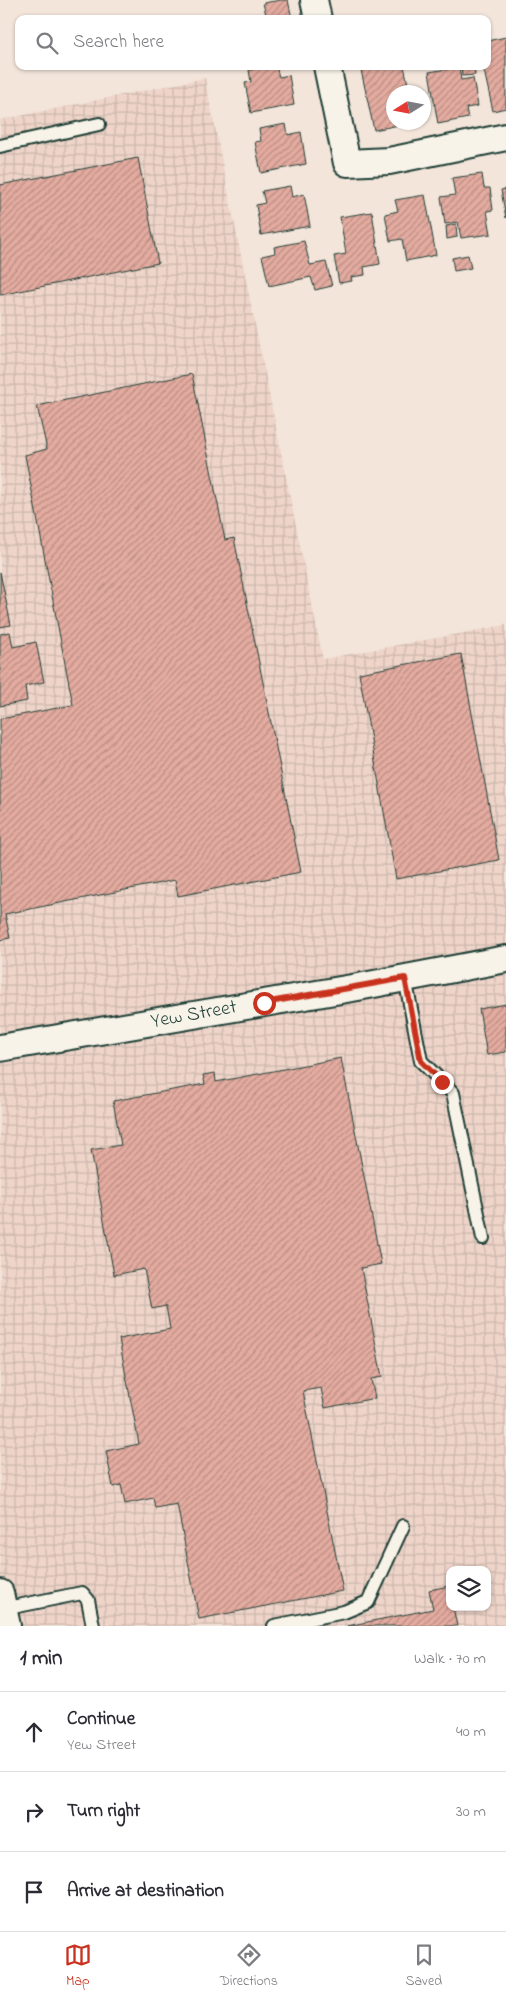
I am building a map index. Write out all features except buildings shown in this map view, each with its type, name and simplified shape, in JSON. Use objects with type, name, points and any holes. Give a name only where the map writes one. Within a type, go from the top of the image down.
[{"type":"street","points":[[314,0],[317,15]]},
{"type":"street","points":[[328,70],[347,163],[389,161],[506,138]]},
{"type":"street","name":"Yew Street","points":[[0,1048],[506,959]]},
{"type":"lane","points":[[0,146],[99,124]]},
{"type":"lane","points":[[405,978],[421,1061],[453,1093],[483,1238]]},
{"type":"lane","points":[[274,1626],[344,1612],[368,1602],[403,1526]]},
{"type":"lane","points":[[3,1609],[82,1593],[88,1600],[93,1626]]},
{"type":"shaded area","points":[[205,78],[323,659],[506,625],[506,1626],[0,1626],[0,120]]},
{"type":"route","points":[[264,1003],[405,978],[421,1061],[442,1082]]}]
